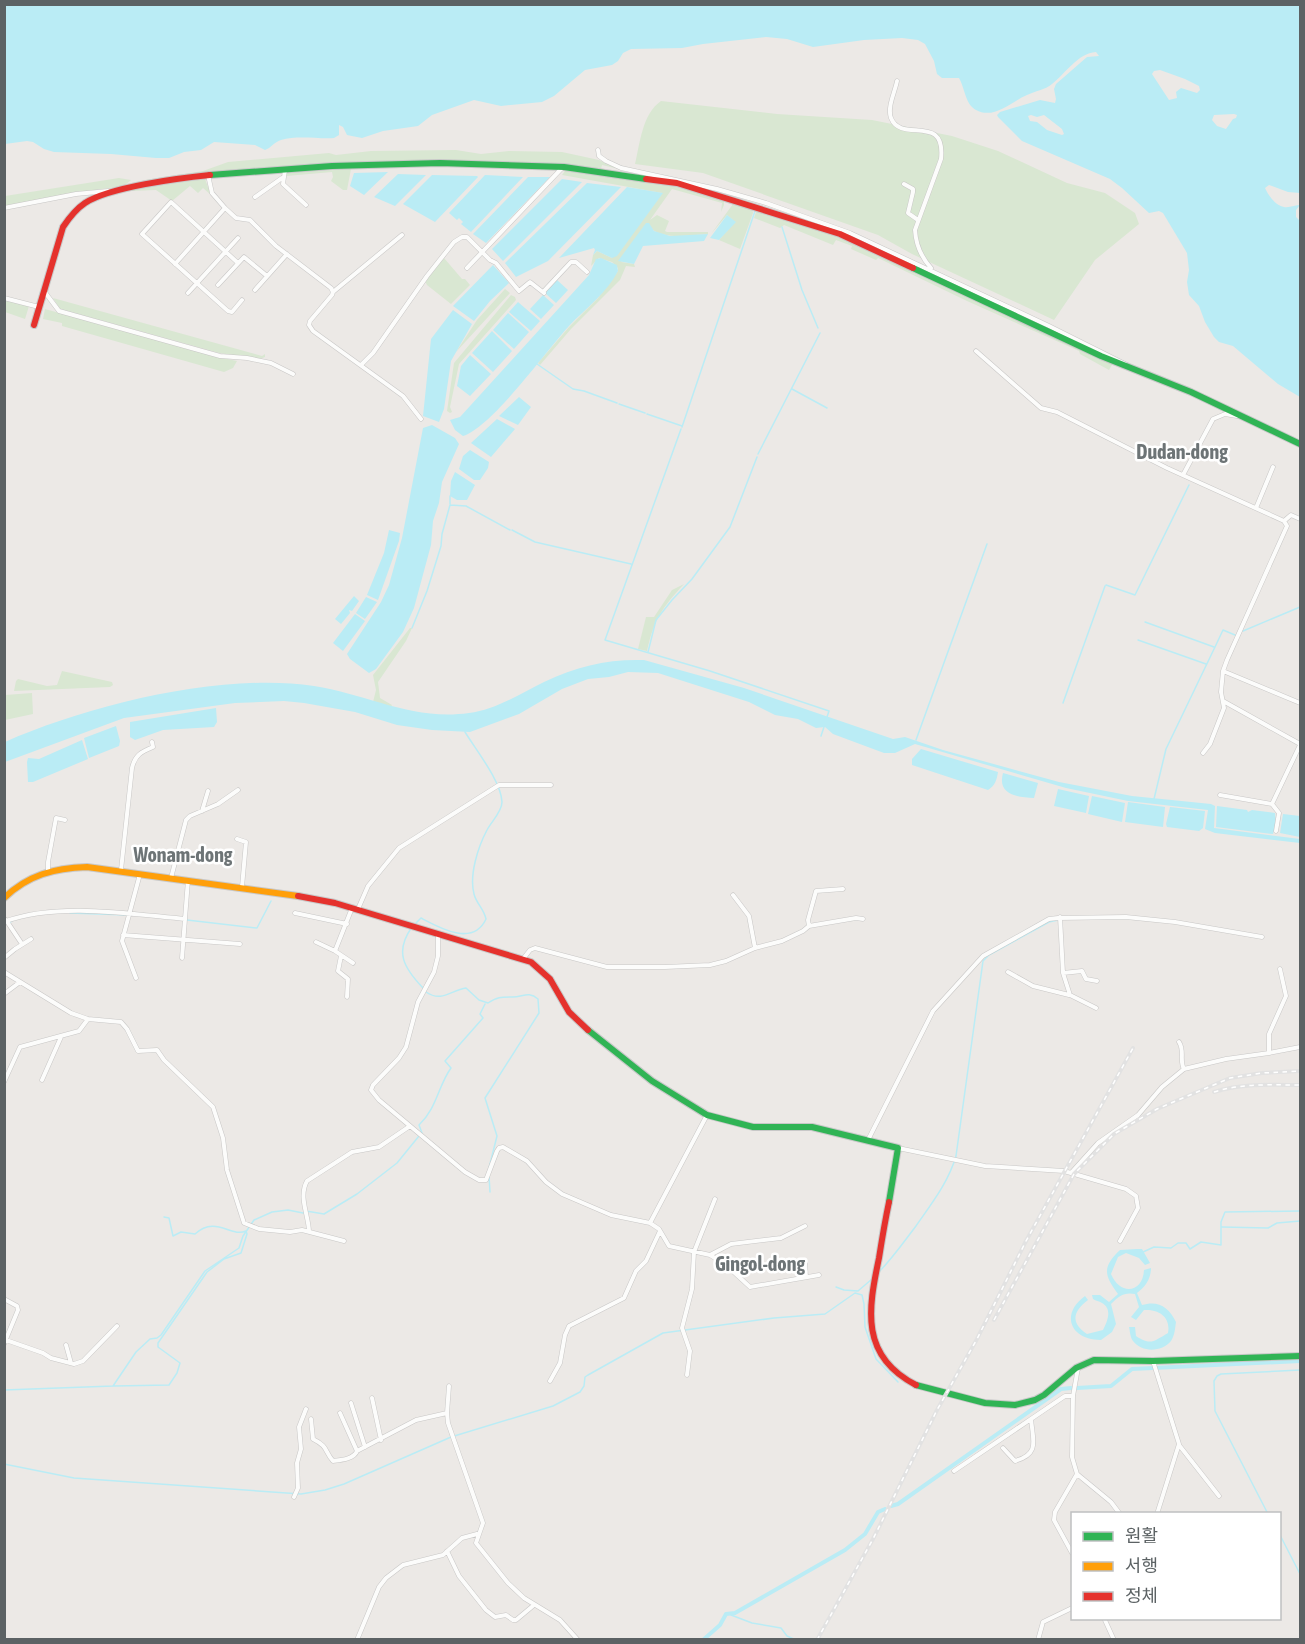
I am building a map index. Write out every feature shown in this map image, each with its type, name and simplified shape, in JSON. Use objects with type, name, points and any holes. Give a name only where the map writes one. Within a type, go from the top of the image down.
[{"type":"main road","points":[[34,325],[63,227],[85,203],[112,191],[208,175],[351,165],[440,163],[564,166],[677,183],[840,234],[1101,356],[1168,382],[1300,444]]},
{"type":"main road","points":[[4,898],[29,877],[72,867],[121,870],[242,887],[290,894],[356,908],[531,962],[545,974],[569,1012],[597,1038],[652,1081],[707,1115],[753,1127],[812,1127],[898,1148],[870,1308],[870,1325],[876,1344],[893,1368],[905,1379],[924,1388],[1004,1405],[1027,1403],[1044,1396],[1078,1367],[1094,1360],[1153,1361],[1300,1356]]},
{"type":"street","points":[[897,81],[890,117],[899,126],[934,134],[941,141],[941,159],[918,220],[916,239],[920,255],[936,273]]},
{"type":"street","points":[[597,150],[599,156],[621,168],[717,189],[809,218],[871,242],[1121,360],[1128,366]]},
{"type":"street","points":[[467,268],[564,166]]},
{"type":"street","points":[[285,170],[283,184],[306,205]]},
{"type":"street","points":[[208,175],[212,193],[225,208],[237,218],[250,220],[286,254],[324,282],[333,292]]},
{"type":"street","points":[[255,197],[283,177]]},
{"type":"street","points":[[904,184],[913,192],[908,213],[918,220]]},
{"type":"street","points":[[4,208],[76,194],[112,191]]},
{"type":"street","points":[[237,263],[171,202],[142,234],[228,311],[232,312],[242,300]]},
{"type":"street","points":[[175,264],[225,208]]},
{"type":"street","points":[[402,235],[333,292],[309,325],[313,331],[404,396],[421,419]]},
{"type":"street","points":[[361,365],[373,353],[427,276],[454,242],[462,237],[467,237],[495,263],[519,291],[530,282],[543,293],[571,262],[576,262],[587,272]]},
{"type":"street","points":[[188,293],[238,238]]},
{"type":"street","points":[[255,290],[286,254]]},
{"type":"street","points":[[218,285],[244,257],[267,276]]},
{"type":"street","points":[[44,290],[59,311],[220,356],[271,363],[293,374]]},
{"type":"street","points":[[4,298],[39,307]]},
{"type":"street","points":[[976,351],[1041,408],[1057,412],[1183,475],[1284,521],[1287,526],[1223,671],[1221,692],[1224,708],[1214,735],[1203,753]]},
{"type":"street","points":[[1183,475],[1213,419],[1225,414],[1241,416]]},
{"type":"street","points":[[1256,508],[1273,467]]},
{"type":"street","points":[[1284,521],[1291,515],[1300,519]]},
{"type":"street","points":[[1223,671],[1300,703]]},
{"type":"street","points":[[1222,701],[1300,744],[1272,804]]},
{"type":"street","points":[[121,870],[134,759],[140,753],[153,747],[152,742]]},
{"type":"street","points":[[335,951],[346,924],[368,886],[399,848],[500,785],[551,785]]},
{"type":"street","points":[[171,878],[184,823],[189,816],[218,804],[238,790]]},
{"type":"street","points":[[202,811],[208,791]]},
{"type":"street","points":[[1220,795],[1272,804],[1279,813],[1276,831]]},
{"type":"street","points":[[48,871],[56,818],[65,820]]},
{"type":"street","points":[[237,839],[246,842],[242,887]]},
{"type":"street","points":[[136,978],[122,941],[140,873]]},
{"type":"street","points":[[182,958],[188,880]]},
{"type":"street","points":[[809,926],[808,920],[816,891],[843,889]]},
{"type":"street","points":[[733,895],[749,916],[755,948]]},
{"type":"street","points":[[22,945],[5,920],[21,915],[56,911],[186,919]]},
{"type":"street","points":[[295,913],[346,924]]},
{"type":"street","points":[[868,1140],[933,1011],[983,956],[1049,919],[1126,916],[1262,937]]},
{"type":"street","points":[[1060,917],[1063,973],[1070,995]]},
{"type":"street","points":[[523,959],[530,950],[535,948],[607,967],[710,964],[726,961],[755,948],[782,941],[809,926],[856,918],[863,919]]},
{"type":"street","points":[[438,934],[438,956],[434,972],[418,1002],[406,1047],[371,1090],[379,1100],[465,1172],[479,1180],[486,1180],[497,1151],[503,1148],[527,1161],[549,1186],[570,1198],[611,1215],[650,1222],[660,1231],[669,1246],[710,1255],[750,1287],[819,1275]]},
{"type":"street","points":[[123,935],[240,944]]},
{"type":"street","points":[[4,958],[32,939]]},
{"type":"street","points":[[316,942],[353,963]]},
{"type":"street","points":[[341,956],[338,971],[348,979],[347,997]]},
{"type":"street","points":[[1269,1053],[1269,1034],[1286,996],[1280,969]]},
{"type":"street","points":[[1063,973],[1082,971],[1086,979],[1097,981]]},
{"type":"street","points":[[4,972],[57,1006],[87,1019],[121,1022],[128,1029],[138,1051],[157,1050],[164,1060],[213,1107],[223,1138],[227,1170],[243,1223],[259,1229],[309,1232],[344,1241]]},
{"type":"street","points":[[1008,972],[1033,986],[1070,995],[1096,1008]]},
{"type":"street","points":[[4,994],[20,982]]},
{"type":"street","points":[[4,1082],[20,1047],[79,1031],[87,1019]]},
{"type":"street","points":[[42,1080],[61,1036]]},
{"type":"street","points":[[1179,1042],[1184,1069]]},
{"type":"street","points":[[1071,1173],[1098,1143],[1138,1115],[1162,1088],[1184,1069],[1226,1059],[1300,1047]]},
{"type":"street","points":[[650,1222],[707,1115]]},
{"type":"street","points":[[309,1232],[304,1209],[306,1181],[352,1152],[379,1147],[410,1126]]},
{"type":"street","points":[[898,1148],[985,1166],[1058,1170],[1126,1189],[1136,1196],[1138,1208],[1120,1241]]},
{"type":"street","points":[[687,1375],[690,1351],[682,1328],[692,1289],[694,1252],[715,1199]]},
{"type":"street","points":[[710,1255],[731,1244],[781,1238],[805,1226]]},
{"type":"street","points":[[550,1381],[560,1363],[569,1326],[624,1298],[636,1271],[646,1261],[660,1231]]},
{"type":"street","points":[[805,1263],[806,1277]]},
{"type":"street","points":[[4,1299],[14,1304],[18,1310],[5,1342],[74,1364],[83,1360],[117,1326]]},
{"type":"street","points":[[66,1345],[71,1363]]},
{"type":"street","points":[[1153,1361],[1179,1444],[1219,1496]]},
{"type":"street","points":[[1078,1367],[1073,1396],[1072,1457],[1077,1474],[1111,1502],[1118,1512]]},
{"type":"street","points":[[449,1386],[447,1413],[458,1455],[483,1523],[476,1543],[498,1573],[534,1605],[560,1620],[578,1640]]},
{"type":"street","points":[[954,1471],[1065,1396],[1073,1396]]},
{"type":"street","points":[[372,1398],[381,1440]]},
{"type":"street","points":[[351,1403],[365,1448]]},
{"type":"street","points":[[294,1497],[298,1488],[297,1463],[301,1449],[299,1427],[306,1409]]},
{"type":"street","points":[[340,1413],[357,1451]]},
{"type":"street","points":[[311,1419],[312,1437],[323,1444],[333,1461],[353,1457],[357,1451],[416,1420],[447,1413]]},
{"type":"street","points":[[1003,1448],[1014,1461],[1025,1458],[1031,1453],[1034,1449],[1031,1419]]},
{"type":"street","points":[[1158,1512],[1179,1444]]},
{"type":"street","points":[[1071,1551],[1054,1520],[1055,1512],[1077,1474]]},
{"type":"street","points":[[357,1640],[379,1587],[386,1578],[403,1565],[443,1555],[462,1538],[478,1534]]},
{"type":"street","points":[[447,1551],[459,1576],[486,1610],[495,1617],[506,1615],[516,1620],[534,1605]]},
{"type":"street","points":[[1038,1640],[1043,1622],[1071,1608]]},
{"type":"street","points":[[1105,1620],[1114,1640]]},
{"type":"green space","points":[[661,101],[777,114],[872,120],[952,136],[998,151],[1067,183],[1105,193],[1135,213],[1139,224],[1095,260],[1054,320],[912,254],[878,235],[703,173],[635,164],[646,121]]},
{"type":"green space","points":[[456,150],[481,154],[509,151],[562,152],[599,160],[619,169],[602,165],[601,169],[534,163],[432,163],[230,173],[130,185],[145,180],[203,171],[228,162],[329,153],[336,155],[371,151]]},
{"type":"green space","points":[[351,169],[347,190],[343,190],[331,181],[332,172],[286,176],[286,173]]},
{"type":"green space","points":[[565,171],[673,186],[724,199],[724,205],[721,212],[722,203],[672,189],[650,220],[657,215],[669,221],[665,231],[667,232],[708,232],[708,234],[671,236],[652,229],[621,262],[634,264],[635,267],[626,266],[620,280],[571,329],[540,365],[538,363],[598,298],[618,271],[612,262],[599,258],[591,266],[593,255],[597,251],[612,258],[662,193],[562,175]]},
{"type":"green space","points":[[119,178],[131,180],[124,186],[5,206],[5,196]]},
{"type":"green space","points":[[205,179],[211,195],[203,188],[198,193],[190,186],[172,201],[156,190],[132,191],[132,189]]},
{"type":"green space","points":[[733,204],[752,208],[753,213],[740,249],[719,240],[735,222],[727,215],[711,234]]},
{"type":"green space","points":[[757,209],[816,228],[877,254],[1113,363],[1109,370],[1080,354],[1079,351],[878,258],[876,260],[851,249],[852,246],[836,240],[833,245],[784,225],[780,228],[754,218]]},
{"type":"green space","points":[[444,258],[470,285],[451,304],[425,281]]},
{"type":"green space","points":[[505,289],[510,293],[456,352],[477,320]]},
{"type":"green space","points":[[511,295],[516,300],[459,364],[450,413],[447,411],[454,363]]},
{"type":"green space","points":[[53,298],[262,356],[265,354],[265,357],[260,359],[219,353],[60,309]]},
{"type":"green space","points":[[4,300],[29,306],[25,319],[5,312]]},
{"type":"green space","points":[[45,309],[237,361],[233,368],[224,372],[62,326],[62,323],[43,319]]},
{"type":"green space","points":[[684,584],[660,614],[647,651],[638,649],[646,617],[654,617],[672,590]]},
{"type":"green space","points":[[412,628],[406,641],[378,682],[380,698],[392,705],[391,707],[373,702],[376,690],[373,675]]},
{"type":"green space","points":[[62,671],[112,682],[113,685],[110,687],[14,691],[18,679],[47,686],[57,685]]},
{"type":"green space","points":[[32,693],[33,714],[5,720],[5,695]]},
{"type":"water","points":[[4,5],[1300,5],[1300,193],[1288,192],[1269,185],[1265,188],[1278,205],[1288,207],[1300,205],[1296,210],[1296,217],[1300,221],[1300,397],[1278,384],[1233,346],[1219,342],[1214,337],[1199,306],[1189,295],[1187,253],[1163,213],[1159,211],[1149,213],[1110,179],[1022,141],[998,117],[1000,112],[1040,100],[1055,103],[1056,84],[1087,57],[1099,56],[1096,52],[1083,56],[1049,86],[989,113],[972,107],[959,78],[942,78],[937,74],[934,61],[925,44],[918,40],[902,38],[864,40],[813,47],[787,39],[766,37],[682,48],[631,49],[623,53],[612,65],[585,70],[554,96],[542,102],[501,106],[474,100],[432,115],[418,126],[383,131],[362,138],[347,135],[343,127],[339,125],[339,135],[334,138],[287,139],[265,150],[255,145],[214,142],[201,150],[184,152],[169,158],[54,152],[27,141],[5,144]],"holes":[[[1160,70],[1185,79],[1199,86],[1200,90],[1197,93],[1181,88],[1176,92],[1177,98],[1169,100],[1152,74]],[[1234,114],[1237,115],[1226,129],[1217,126],[1212,120],[1214,115]],[[1044,115],[1062,129],[1064,134],[1047,130],[1037,122],[1030,121],[1028,116]]]},
{"type":"water","points":[[388,172],[364,195],[350,186],[354,173]]},
{"type":"water","points":[[398,174],[426,175],[395,206],[374,197]]},
{"type":"water","points":[[432,175],[478,177],[435,222],[403,204]]},
{"type":"water","points":[[485,175],[523,177],[471,232],[461,224],[463,222],[459,218],[457,220],[449,213]]},
{"type":"water","points":[[528,177],[550,177],[486,243],[473,234]]},
{"type":"water","points":[[562,179],[582,182],[503,261],[492,249]]},
{"type":"water","points":[[587,183],[621,187],[548,261],[516,277],[505,263]]},
{"type":"water","points":[[627,187],[663,193],[617,256],[612,258],[597,251],[593,255],[594,248],[559,258]]},
{"type":"water","points":[[727,215],[736,222],[719,240],[710,238]]},
{"type":"water","points":[[646,223],[649,223],[654,231],[670,236],[708,234],[704,241],[643,246],[634,264],[618,261]]},
{"type":"water","points":[[601,258],[617,265],[618,271],[608,286],[569,326],[489,418],[463,436],[455,430],[450,420],[460,417],[589,275],[596,259]]},
{"type":"water","points":[[493,265],[509,283],[474,321],[453,306]]},
{"type":"water","points":[[557,280],[568,290],[556,303],[545,293]]},
{"type":"water","points":[[543,295],[554,305],[541,319],[530,309]]},
{"type":"water","points":[[518,302],[540,321],[531,331],[509,312]]},
{"type":"water","points":[[453,310],[472,324],[451,361],[444,409],[439,422],[423,416],[431,339]]},
{"type":"water","points":[[508,313],[529,332],[514,349],[493,330]]},
{"type":"water","points":[[492,331],[512,351],[493,372],[472,353]]},
{"type":"water","points":[[470,355],[491,374],[470,396],[457,386],[461,366]]},
{"type":"water","points":[[519,397],[531,407],[518,425],[499,416]]},
{"type":"water","points":[[497,419],[515,429],[491,457],[471,443]]},
{"type":"water","points":[[432,425],[455,438],[459,444],[442,482],[433,521],[431,545],[414,608],[403,632],[376,669],[369,673],[350,659],[347,654],[381,602],[389,585],[402,538],[423,428]]},
{"type":"water","points":[[470,450],[489,462],[480,480],[474,480],[459,469],[463,456]]},
{"type":"water","points":[[455,472],[475,485],[467,500],[457,500],[450,496],[451,481]]},
{"type":"water","points":[[389,530],[400,533],[399,541],[378,600],[367,595],[384,553]]},
{"type":"water","points":[[354,596],[359,601],[352,611],[349,610],[350,613],[341,624],[335,619]]},
{"type":"water","points":[[366,597],[377,602],[365,619],[356,613]]},
{"type":"water","points":[[355,614],[365,621],[343,651],[333,643]]},
{"type":"water","points":[[644,660],[744,688],[893,739],[905,737],[943,750],[1059,782],[1132,796],[1211,804],[1215,806],[1214,828],[1300,839],[1300,843],[1215,833],[1205,829],[1208,810],[1128,801],[1066,788],[915,744],[895,753],[884,753],[833,734],[825,727],[816,728],[798,719],[775,715],[749,702],[658,673],[628,672],[588,679],[562,689],[519,714],[470,732],[397,725],[355,712],[304,703],[284,701],[235,703],[124,718],[5,762],[5,742],[39,728],[115,704],[198,688],[278,683],[314,686],[409,710],[448,714],[469,713],[488,709],[557,676],[581,668],[605,662]]},
{"type":"water","points":[[216,708],[217,722],[214,727],[163,730],[135,740],[130,737],[130,722]]},
{"type":"water","points":[[116,726],[119,746],[89,758],[84,738]]},
{"type":"water","points":[[82,740],[88,759],[28,782],[28,758],[39,759]]},
{"type":"water","points":[[921,749],[998,772],[995,782],[988,790],[912,765],[912,759]]},
{"type":"water","points":[[1003,773],[1038,783],[1034,798],[1021,797],[1006,790],[1003,786]]},
{"type":"water","points":[[1058,789],[1089,796],[1086,813],[1054,806]]},
{"type":"water","points":[[1092,796],[1125,803],[1122,822],[1088,814]]},
{"type":"water","points":[[1128,802],[1165,807],[1163,827],[1125,822]]},
{"type":"water","points":[[1217,806],[1248,812],[1252,810],[1275,813],[1276,823],[1273,834],[1216,827]]},
{"type":"water","points":[[1170,807],[1205,811],[1203,828],[1199,831],[1167,827]]},
{"type":"water","points":[[1283,814],[1300,816],[1300,837],[1280,833]]},
{"type":"water","points":[[1142,1249],[1150,1263],[1145,1265],[1139,1258],[1126,1253],[1118,1257],[1111,1274],[1120,1286],[1130,1289],[1140,1283],[1144,1270],[1151,1268],[1147,1282],[1137,1293],[1142,1305],[1158,1304],[1173,1317],[1176,1322],[1171,1341],[1163,1347],[1152,1350],[1141,1348],[1133,1341],[1129,1327],[1135,1327],[1136,1336],[1149,1342],[1168,1333],[1166,1318],[1159,1313],[1144,1310],[1136,1320],[1131,1317],[1139,1307],[1135,1294],[1122,1295],[1111,1304],[1116,1324],[1112,1332],[1101,1340],[1082,1336],[1072,1325],[1071,1318],[1077,1303],[1085,1296],[1088,1300],[1077,1313],[1078,1326],[1087,1334],[1103,1330],[1108,1312],[1102,1303],[1093,1299],[1092,1295],[1100,1295],[1109,1302],[1118,1294],[1108,1276],[1110,1261],[1120,1250]]},
{"type":"waterway","points":[[682,427],[755,211]]},
{"type":"waterway","points":[[782,227],[802,290],[818,328]]},
{"type":"waterway","points":[[758,454],[820,333]]},
{"type":"waterway","points":[[537,364],[573,389],[617,403]]},
{"type":"waterway","points":[[792,389],[827,408]]},
{"type":"waterway","points":[[619,404],[645,413]]},
{"type":"waterway","points":[[647,414],[682,426]]},
{"type":"waterway","points":[[681,429],[605,640],[710,671],[829,711],[827,717]]},
{"type":"waterway","points":[[648,652],[656,620],[692,579],[730,527],[757,457]]},
{"type":"waterway","points":[[1106,585],[1135,595],[1189,485]]},
{"type":"waterway","points":[[450,496],[450,504]]},
{"type":"waterway","points":[[412,628],[427,591],[441,546],[450,505],[466,506],[510,530]]},
{"type":"waterway","points":[[512,530],[535,542],[631,564]]},
{"type":"waterway","points":[[916,740],[987,544]]},
{"type":"waterway","points":[[1063,703],[1105,586]]},
{"type":"waterway","points":[[1243,631],[1300,607]]},
{"type":"waterway","points":[[1145,622],[1214,647]]},
{"type":"waterway","points":[[1154,799],[1166,749],[1223,630],[1235,635]]},
{"type":"waterway","points":[[1138,640],[1206,664]]},
{"type":"waterway","points":[[821,736],[824,727]]},
{"type":"waterway","points":[[415,924],[421,918],[446,930],[465,934],[473,932],[486,919],[474,894],[474,870],[484,837],[502,806],[502,802],[493,775],[465,732]]},
{"type":"waterway","points":[[187,920],[257,928],[271,901]]},
{"type":"waterway","points":[[70,913],[128,915]]},
{"type":"waterway","points":[[877,1274],[888,1263],[934,1201],[949,1175],[956,1156],[983,961],[989,955],[1049,922],[1058,920]]},
{"type":"waterway","points":[[4,925],[12,921]]},
{"type":"waterway","points":[[412,927],[403,944],[404,959],[406,967],[423,988]]},
{"type":"waterway","points":[[426,992],[442,996],[466,988],[479,1000],[488,1003],[499,998],[528,995],[538,999],[539,1013],[485,1098],[497,1136],[489,1168]]},
{"type":"waterway","points":[[422,1133],[419,1125],[434,1104],[451,1068],[445,1061],[483,1018],[480,1014],[485,1004]]},
{"type":"waterway","points":[[4,1390],[113,1386],[136,1352],[150,1339],[161,1335],[205,1271],[239,1248],[243,1236],[254,1220],[272,1212],[288,1210],[324,1214],[357,1194],[397,1163],[419,1136]]},
{"type":"waterway","points":[[489,1176],[490,1192]]},
{"type":"waterway","points":[[1143,1252],[1154,1247],[1171,1248],[1178,1243],[1186,1243],[1190,1249],[1201,1242],[1221,1245],[1221,1222],[1225,1212],[1300,1211]]},
{"type":"waterway","points":[[114,1386],[169,1385],[180,1363],[158,1347],[158,1343],[207,1272],[224,1259],[241,1253],[247,1234],[246,1231],[235,1232],[210,1226],[195,1234],[181,1232],[173,1236],[169,1218],[164,1217]]},
{"type":"waterway","points":[[1222,1227],[1268,1228],[1277,1223],[1300,1221]]},
{"type":"waterway","points":[[836,1287],[858,1291],[872,1279]]},
{"type":"waterway","points":[[4,1464],[74,1478],[301,1494],[325,1490],[344,1484],[451,1437],[553,1406],[580,1392],[584,1386],[585,1377],[588,1375],[663,1333],[774,1318],[825,1314],[855,1293],[862,1295],[865,1327],[876,1359],[898,1382]]},
{"type":"waterway","points":[[1077,1388],[1111,1386],[1132,1369],[1300,1361]]},
{"type":"waterway","points":[[1267,1512],[1215,1411],[1214,1381],[1221,1374],[1300,1370]]},
{"type":"waterway","points":[[891,1506],[898,1504],[1061,1389],[1071,1388]]},
{"type":"waterway","points":[[703,1640],[720,1625],[726,1614],[735,1613],[845,1550],[865,1534],[878,1512],[885,1509]]},
{"type":"waterway","points":[[1281,1537],[1300,1574]]},
{"type":"waterway","points":[[731,1615],[752,1623],[781,1628],[787,1636],[796,1640]]},
{"type":"railway","points":[[817,1640],[873,1539],[937,1410],[977,1339],[1026,1241],[1133,1048]]},
{"type":"railway","points":[[994,1320],[1074,1174],[1114,1134],[1157,1109],[1230,1078],[1300,1071]]},
{"type":"railway","points":[[1214,1092],[1246,1086],[1300,1085]]},
{"type":"traffic: fast","points":[[210,175],[332,166],[440,163],[564,167],[646,179]]},
{"type":"traffic: fast","points":[[913,268],[1101,356],[1191,392],[1300,444]]},
{"type":"traffic: fast","points":[[588,1030],[652,1081],[707,1115],[753,1127],[812,1127],[898,1148],[889,1202]]},
{"type":"traffic: fast","points":[[916,1385],[985,1403],[1015,1405],[1044,1395],[1076,1368],[1094,1360],[1153,1361],[1300,1356]]},
{"type":"traffic: slow","points":[[4,898],[22,884],[42,874],[87,867],[298,896]]},
{"type":"traffic: jam","points":[[34,325],[63,227],[79,208],[96,197],[110,192],[210,175]]},
{"type":"traffic: jam","points":[[646,179],[677,183],[840,234],[913,268]]},
{"type":"traffic: jam","points":[[298,896],[335,903],[531,962],[550,979],[569,1012],[588,1030]]},
{"type":"traffic: jam","points":[[889,1202],[872,1296],[872,1330],[885,1360],[898,1373],[916,1385]]},
{"type":"district","name":"Dudan-dong","points":[[1182,452]]},
{"type":"district","name":"Wonam-dong","points":[[183,855]]},
{"type":"district","name":"Gingol-dong","points":[[760,1264]]}]
